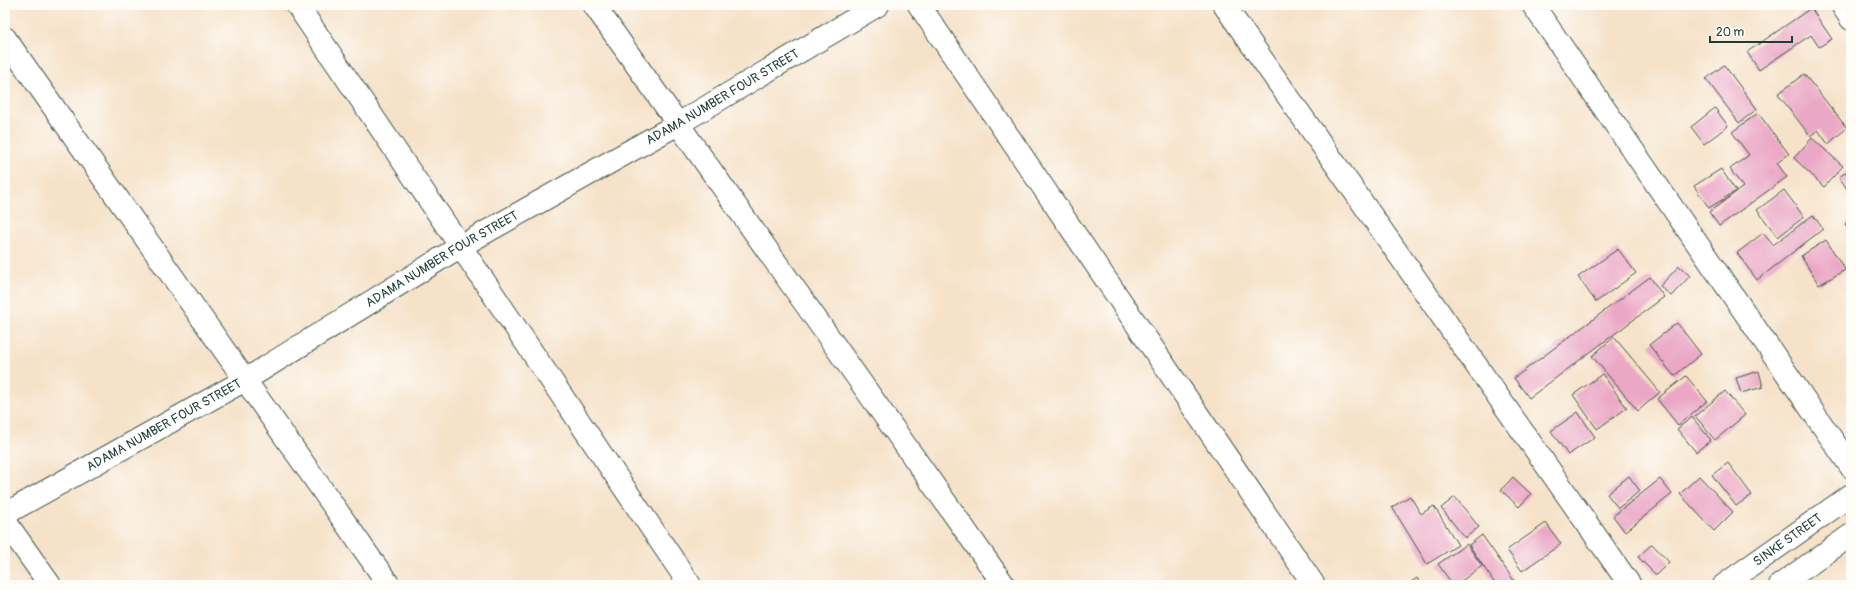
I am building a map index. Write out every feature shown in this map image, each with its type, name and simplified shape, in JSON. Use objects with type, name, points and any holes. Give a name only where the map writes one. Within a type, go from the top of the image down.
[{"type":"street","points":[[297,5],[690,585]]},
{"type":"street","points":[[594,5],[1004,585]]},
{"type":"street","name":"ADAMA NUMBER FOUR STREET","points":[[5,514],[245,380],[461,246],[678,124],[878,5]]},
{"type":"street","points":[[919,5],[1314,585]]},
{"type":"street","points":[[1224,5],[1630,585]]},
{"type":"street","points":[[1533,5],[1851,467]]},
{"type":"street","points":[[1842,5],[1851,19]]},
{"type":"street","points":[[5,38],[389,585]]},
{"type":"street","name":"SINKE STREET","points":[[1724,585],[1851,495]]},
{"type":"street","points":[[5,521],[50,585]]},
{"type":"street","points":[[1780,585],[1851,535]]},
{"type":"building","points":[[1811,8],[1832,39],[1819,47],[1811,35],[1759,70],[1747,52]]},
{"type":"building","points":[[1724,65],[1757,109],[1739,123],[1706,79]]},
{"type":"building","points":[[1804,74],[1847,128],[1828,144],[1818,130],[1810,136],[1778,94]]},
{"type":"building","points":[[1715,108],[1728,126],[1704,144],[1691,127]]},
{"type":"building","points":[[1758,113],[1789,154],[1777,163],[1787,177],[1719,226],[1709,212],[1743,187],[1730,169],[1749,155],[1732,132]]},
{"type":"building","points":[[1812,138],[1843,166],[1824,187],[1794,158]]},
{"type":"building","points":[[1721,169],[1736,191],[1709,208],[1694,186]]},
{"type":"building","points":[[1851,169],[1851,195],[1839,177]]},
{"type":"building","points":[[1784,190],[1804,217],[1778,237],[1757,210]]},
{"type":"building","points":[[1813,215],[1823,229],[1757,280],[1737,253],[1763,233],[1773,245]]},
{"type":"building","points":[[1851,220],[1851,233],[1845,224]]},
{"type":"building","points":[[1826,240],[1845,270],[1819,285],[1801,256]]},
{"type":"building","points":[[1618,249],[1636,273],[1596,302],[1578,277]]},
{"type":"building","points":[[1679,266],[1690,276],[1671,296],[1660,286]]},
{"type":"building","points":[[1650,277],[1664,297],[1529,398],[1514,378]]},
{"type":"building","points":[[1677,323],[1701,354],[1674,376],[1649,345]]},
{"type":"building","points":[[1614,337],[1660,392],[1638,411],[1592,356]]},
{"type":"building","points":[[1759,371],[1763,387],[1741,393],[1736,378]]},
{"type":"building","points":[[1602,374],[1627,408],[1597,429],[1573,395]]},
{"type":"building","points":[[1686,376],[1707,401],[1678,425],[1657,399]]},
{"type":"building","points":[[1725,391],[1745,415],[1715,440],[1695,416]]},
{"type":"building","points":[[1578,412],[1595,437],[1568,455],[1551,431]]},
{"type":"building","points":[[1692,417],[1711,440],[1696,452],[1677,429]]},
{"type":"building","points":[[1728,463],[1752,495],[1736,506],[1712,475]]},
{"type":"building","points":[[1629,476],[1640,491],[1618,508],[1607,494]]},
{"type":"building","points":[[1699,476],[1733,512],[1714,531],[1680,494]]},
{"type":"building","points":[[1513,477],[1531,494],[1519,507],[1501,490]]},
{"type":"building","points":[[1660,479],[1672,494],[1625,532],[1613,516]]},
{"type":"building","points":[[1410,496],[1421,514],[1434,506],[1458,545],[1427,564],[1392,507]]},
{"type":"building","points":[[1455,497],[1479,527],[1465,538],[1441,508]]},
{"type":"building","points":[[1546,523],[1561,544],[1522,571],[1507,550]]},
{"type":"building","points":[[1482,535],[1517,585],[1496,585],[1469,545]]},
{"type":"building","points":[[1467,544],[1482,566],[1456,585],[1453,585],[1438,564]]},
{"type":"building","points":[[1652,544],[1669,562],[1656,575],[1638,557]]},
{"type":"building","points":[[1417,578],[1421,585],[1407,585]]}]
